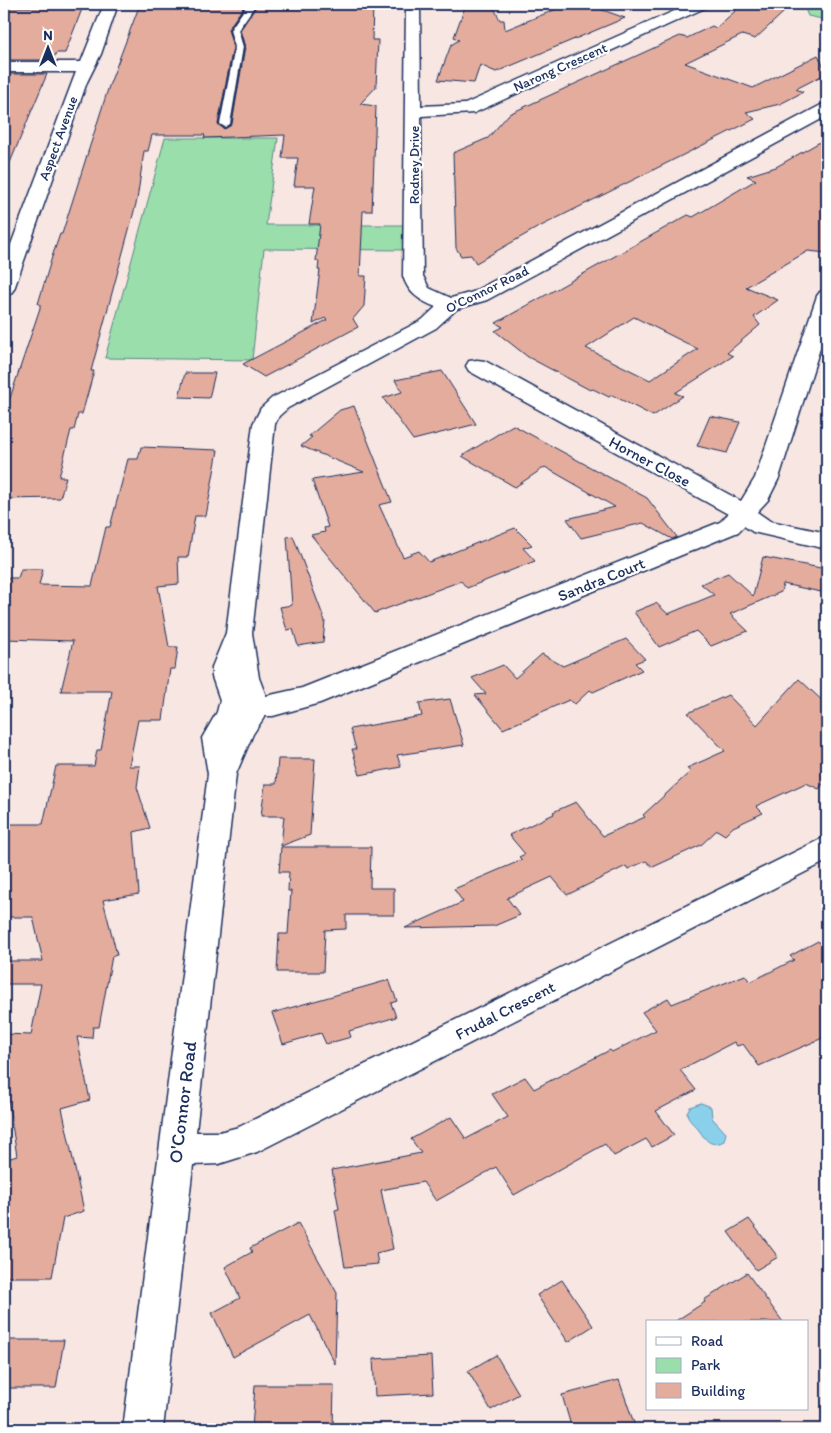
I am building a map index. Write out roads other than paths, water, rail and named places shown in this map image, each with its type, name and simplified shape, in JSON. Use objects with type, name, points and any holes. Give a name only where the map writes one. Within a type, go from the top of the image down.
[{"type":"street","name":"Aspect Avenue","points":[[4,289],[78,82],[87,67],[111,4]]},
{"type":"street","name":"Rodney Drive","points":[[413,4],[414,281],[423,293],[450,305]]},
{"type":"street","name":"Narong Crescent","points":[[414,111],[457,111],[474,107],[702,4]]},
{"type":"street","points":[[4,67],[87,67]]},
{"type":"street","name":"O'Connor Road","points":[[143,1429],[222,774],[241,730],[250,717],[243,706],[253,697],[246,678],[239,633],[264,424],[269,413],[280,403],[429,324],[450,305],[480,296],[827,109]]},
{"type":"street","name":"Sandra Court","points":[[243,706],[284,704],[310,696],[716,533],[743,514],[756,500],[767,478],[827,296]]},
{"type":"street","name":"Horner Close","points":[[477,366],[726,502],[755,524],[768,529],[827,541]]},
{"type":"street","name":"Frudal Crescent","points":[[177,1150],[220,1148],[245,1141],[827,848]]},
{"type":"lane","points":[[225,124],[239,47],[234,38],[234,30],[252,4]]},
{"type":"water","points":[[701,1103],[711,1107],[712,1118],[726,1133],[724,1141],[715,1144],[709,1142],[690,1120],[687,1112],[690,1107]]}]
